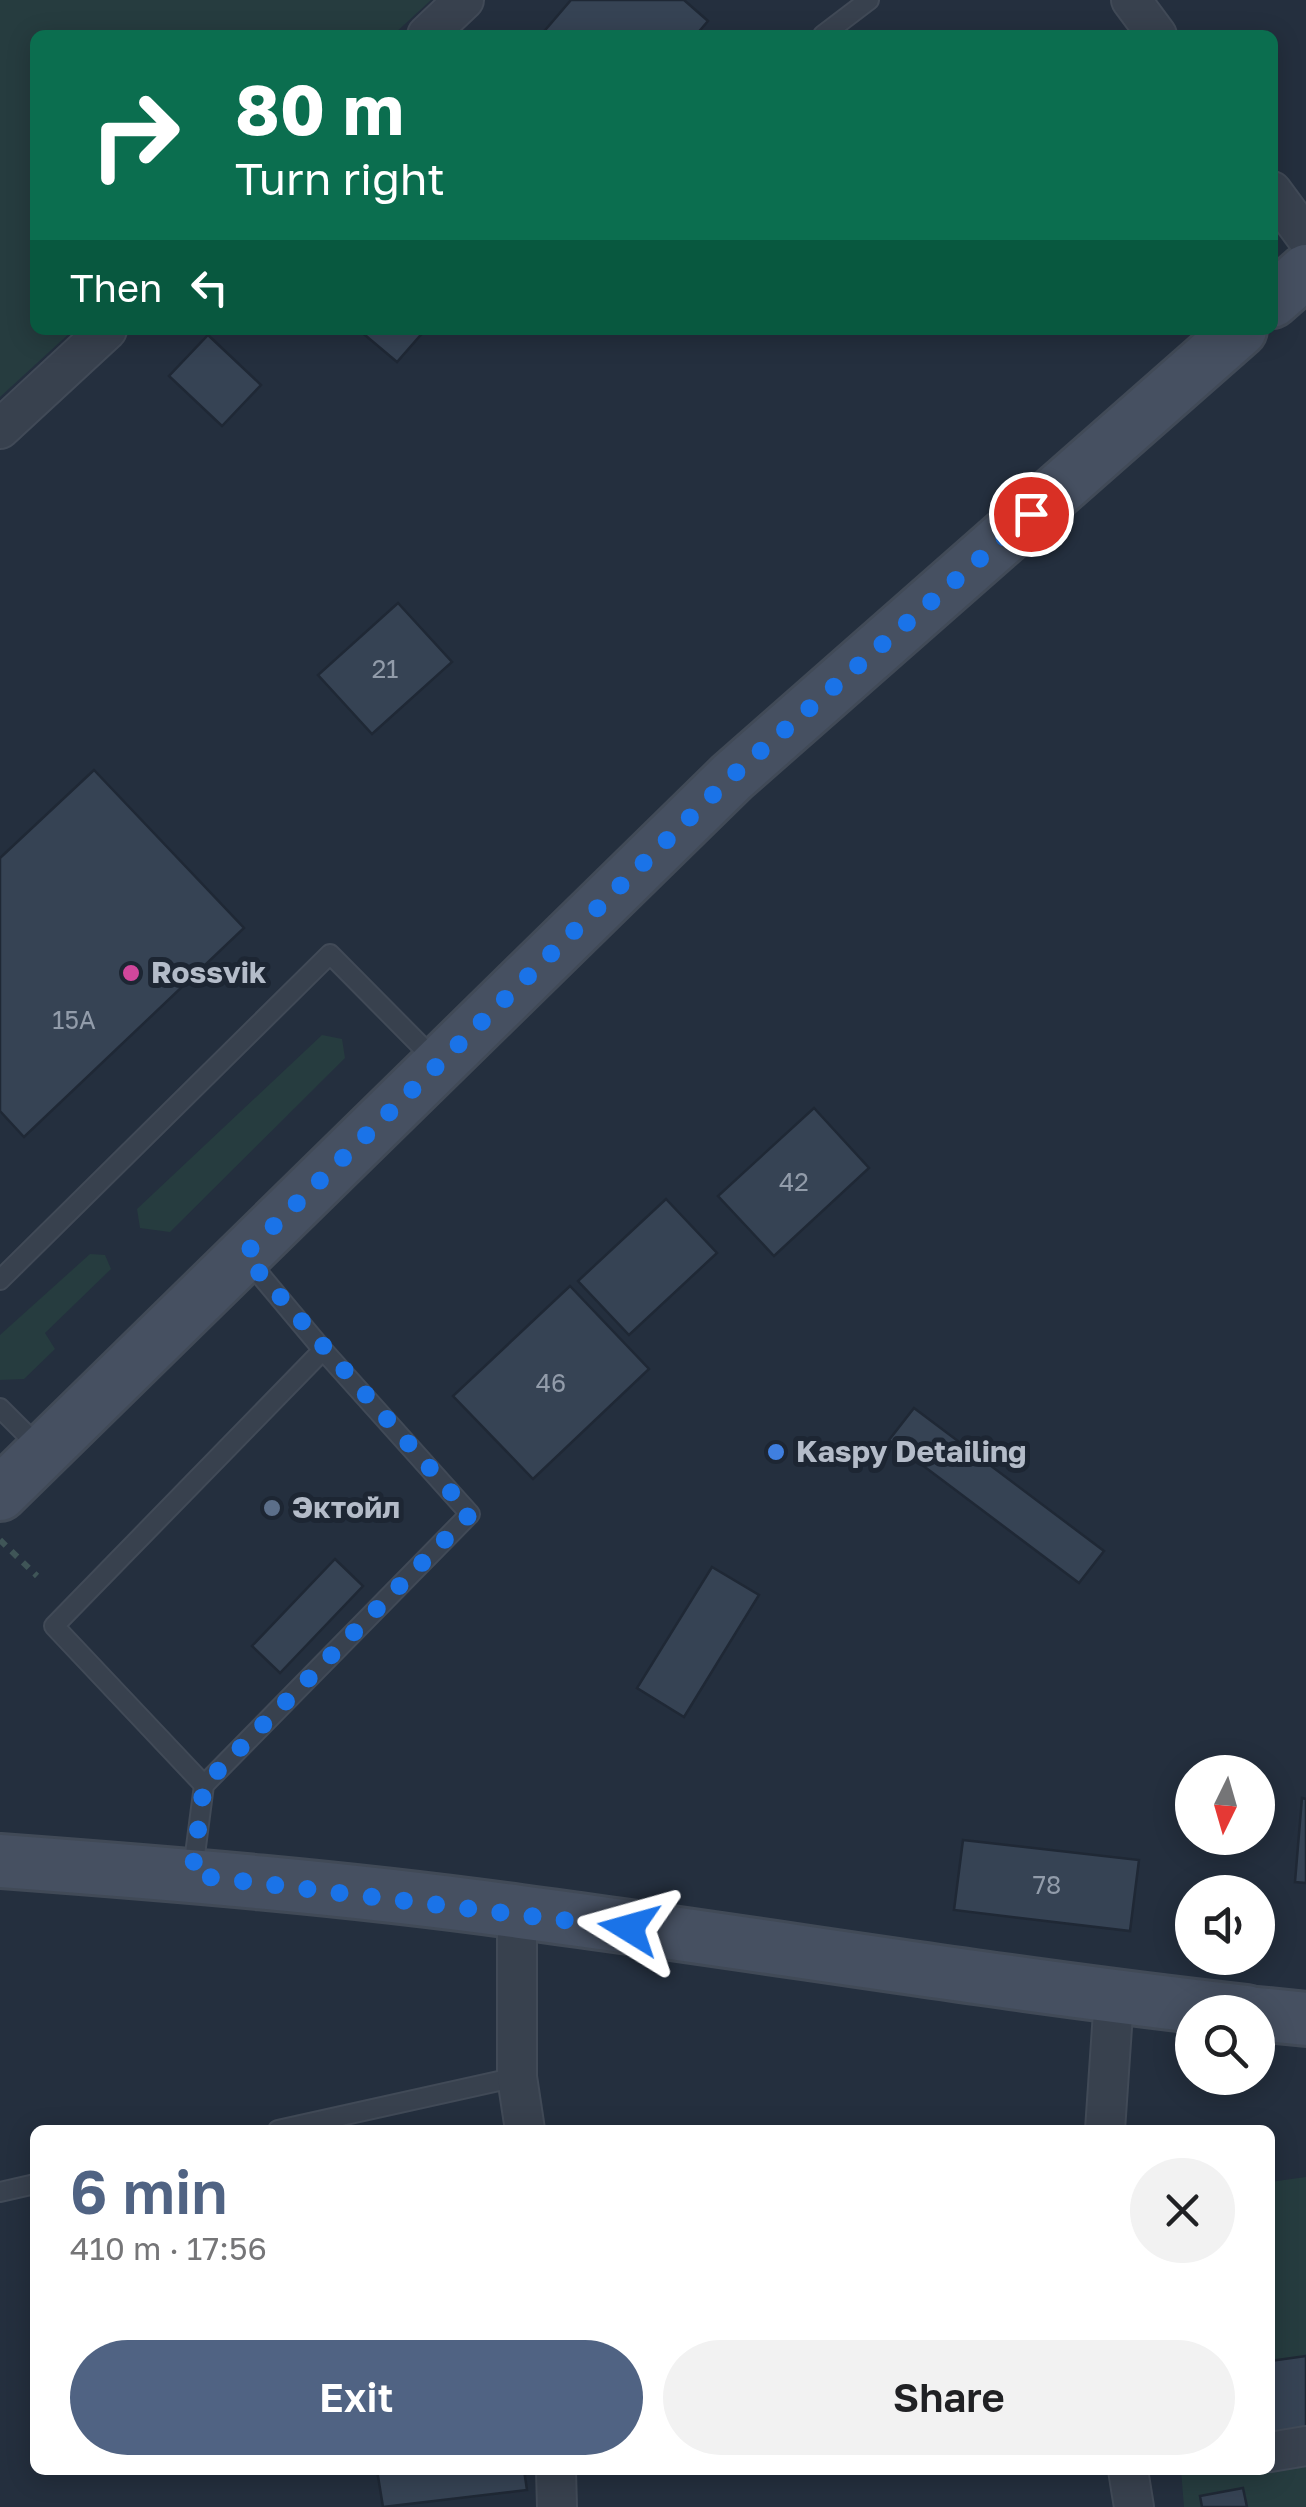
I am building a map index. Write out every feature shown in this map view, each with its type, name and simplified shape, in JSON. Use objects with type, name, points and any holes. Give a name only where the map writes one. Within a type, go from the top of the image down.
[{"type":"main road","points":[[1278,296],[1306,272]]},
{"type":"main road","points":[[0,1494],[732,776],[1234,335]]},
{"type":"main road","points":[[0,1861],[192,1875],[517,1911],[1175,2004]]},
{"type":"main road","points":[[1275,2016],[1306,2019]]},
{"type":"street","points":[[431,30],[464,0]]},
{"type":"street","points":[[1131,0],[1153,30]]},
{"type":"street","points":[[1278,199],[1306,237]]},
{"type":"street","points":[[0,429],[102,335]]},
{"type":"street","points":[[517,1911],[517,2077],[524,2125]]},
{"type":"street","points":[[1105,2125],[1114,1998]]},
{"type":"street","points":[[1275,2451],[1306,2446]]},
{"type":"street","points":[[556,2475],[557,2507]]},
{"type":"lane","points":[[830,30],[869,0]]},
{"type":"lane","points":[[0,1280],[330,954],[438,1064]]},
{"type":"lane","points":[[192,1875],[204,1785],[470,1514],[322,1350],[244,1255]]},
{"type":"lane","points":[[204,1785],[54,1626],[322,1350]]},
{"type":"lane","points":[[0,1408],[43,1452]]},
{"type":"lane","points":[[301,2125],[517,2077]]},
{"type":"lane","points":[[0,2192],[30,2185]]},
{"type":"path","points":[[0,1540],[37,1576]]},
{"type":"green space","points":[[0,0],[431,0],[398,30],[30,30],[30,335],[68,335],[0,397]]},
{"type":"green space","points":[[322,1035],[342,1039],[345,1058],[170,1232],[140,1228],[137,1209]]},
{"type":"green space","points":[[90,1254],[105,1255],[111,1269],[45,1333],[55,1349],[24,1379],[0,1380],[0,1335]]},
{"type":"green space","points":[[1306,2177],[1306,2507],[1184,2507],[1181,2475],[1275,2475],[1275,2181]]},
{"type":"building","points":[[571,0],[684,0],[708,21],[700,30],[545,30]]},
{"type":"building","points":[[208,335],[261,385],[222,426],[169,376]]},
{"type":"building","points":[[365,335],[421,335],[397,362]]},
{"type":"building","points":[[398,603],[452,662],[372,734],[318,675]]},
{"type":"building","points":[[94,770],[244,928],[24,1137],[0,1111],[0,858]]},
{"type":"building","points":[[814,1108],[869,1168],[774,1256],[718,1196]]},
{"type":"building","points":[[666,1199],[717,1253],[629,1335],[578,1281]]},
{"type":"building","points":[[570,1286],[649,1369],[533,1479],[453,1396]]},
{"type":"building","points":[[914,1408],[1104,1551],[1079,1583],[889,1440]]},
{"type":"building","points":[[335,1559],[363,1586],[280,1673],[252,1646]]},
{"type":"building","points":[[712,1567],[759,1595],[684,1717],[637,1688]]},
{"type":"building","points":[[1302,1798],[1306,1799],[1306,1883],[1295,1882]]},
{"type":"building","points":[[963,1840],[1139,1860],[1130,1931],[954,1910]]},
{"type":"building","points":[[1306,2356],[1306,2431],[1275,2435],[1275,2360]]},
{"type":"building","points":[[378,2475],[525,2475],[527,2490],[383,2507]]},
{"type":"building","points":[[1243,2488],[1247,2507],[1202,2507],[1200,2496]]},
{"type":"place","name":"Rossvik","points":[[131,973]]},
{"type":"place","name":"Kaspy Detailing","points":[[776,1452]]},
{"type":"place","name":"Эктойл","points":[[272,1508]]},
{"type":"route","points":[[629,1928],[517,1911],[192,1875],[204,1785],[470,1514],[322,1350],[244,1255],[732,776],[1031,514]]}]
